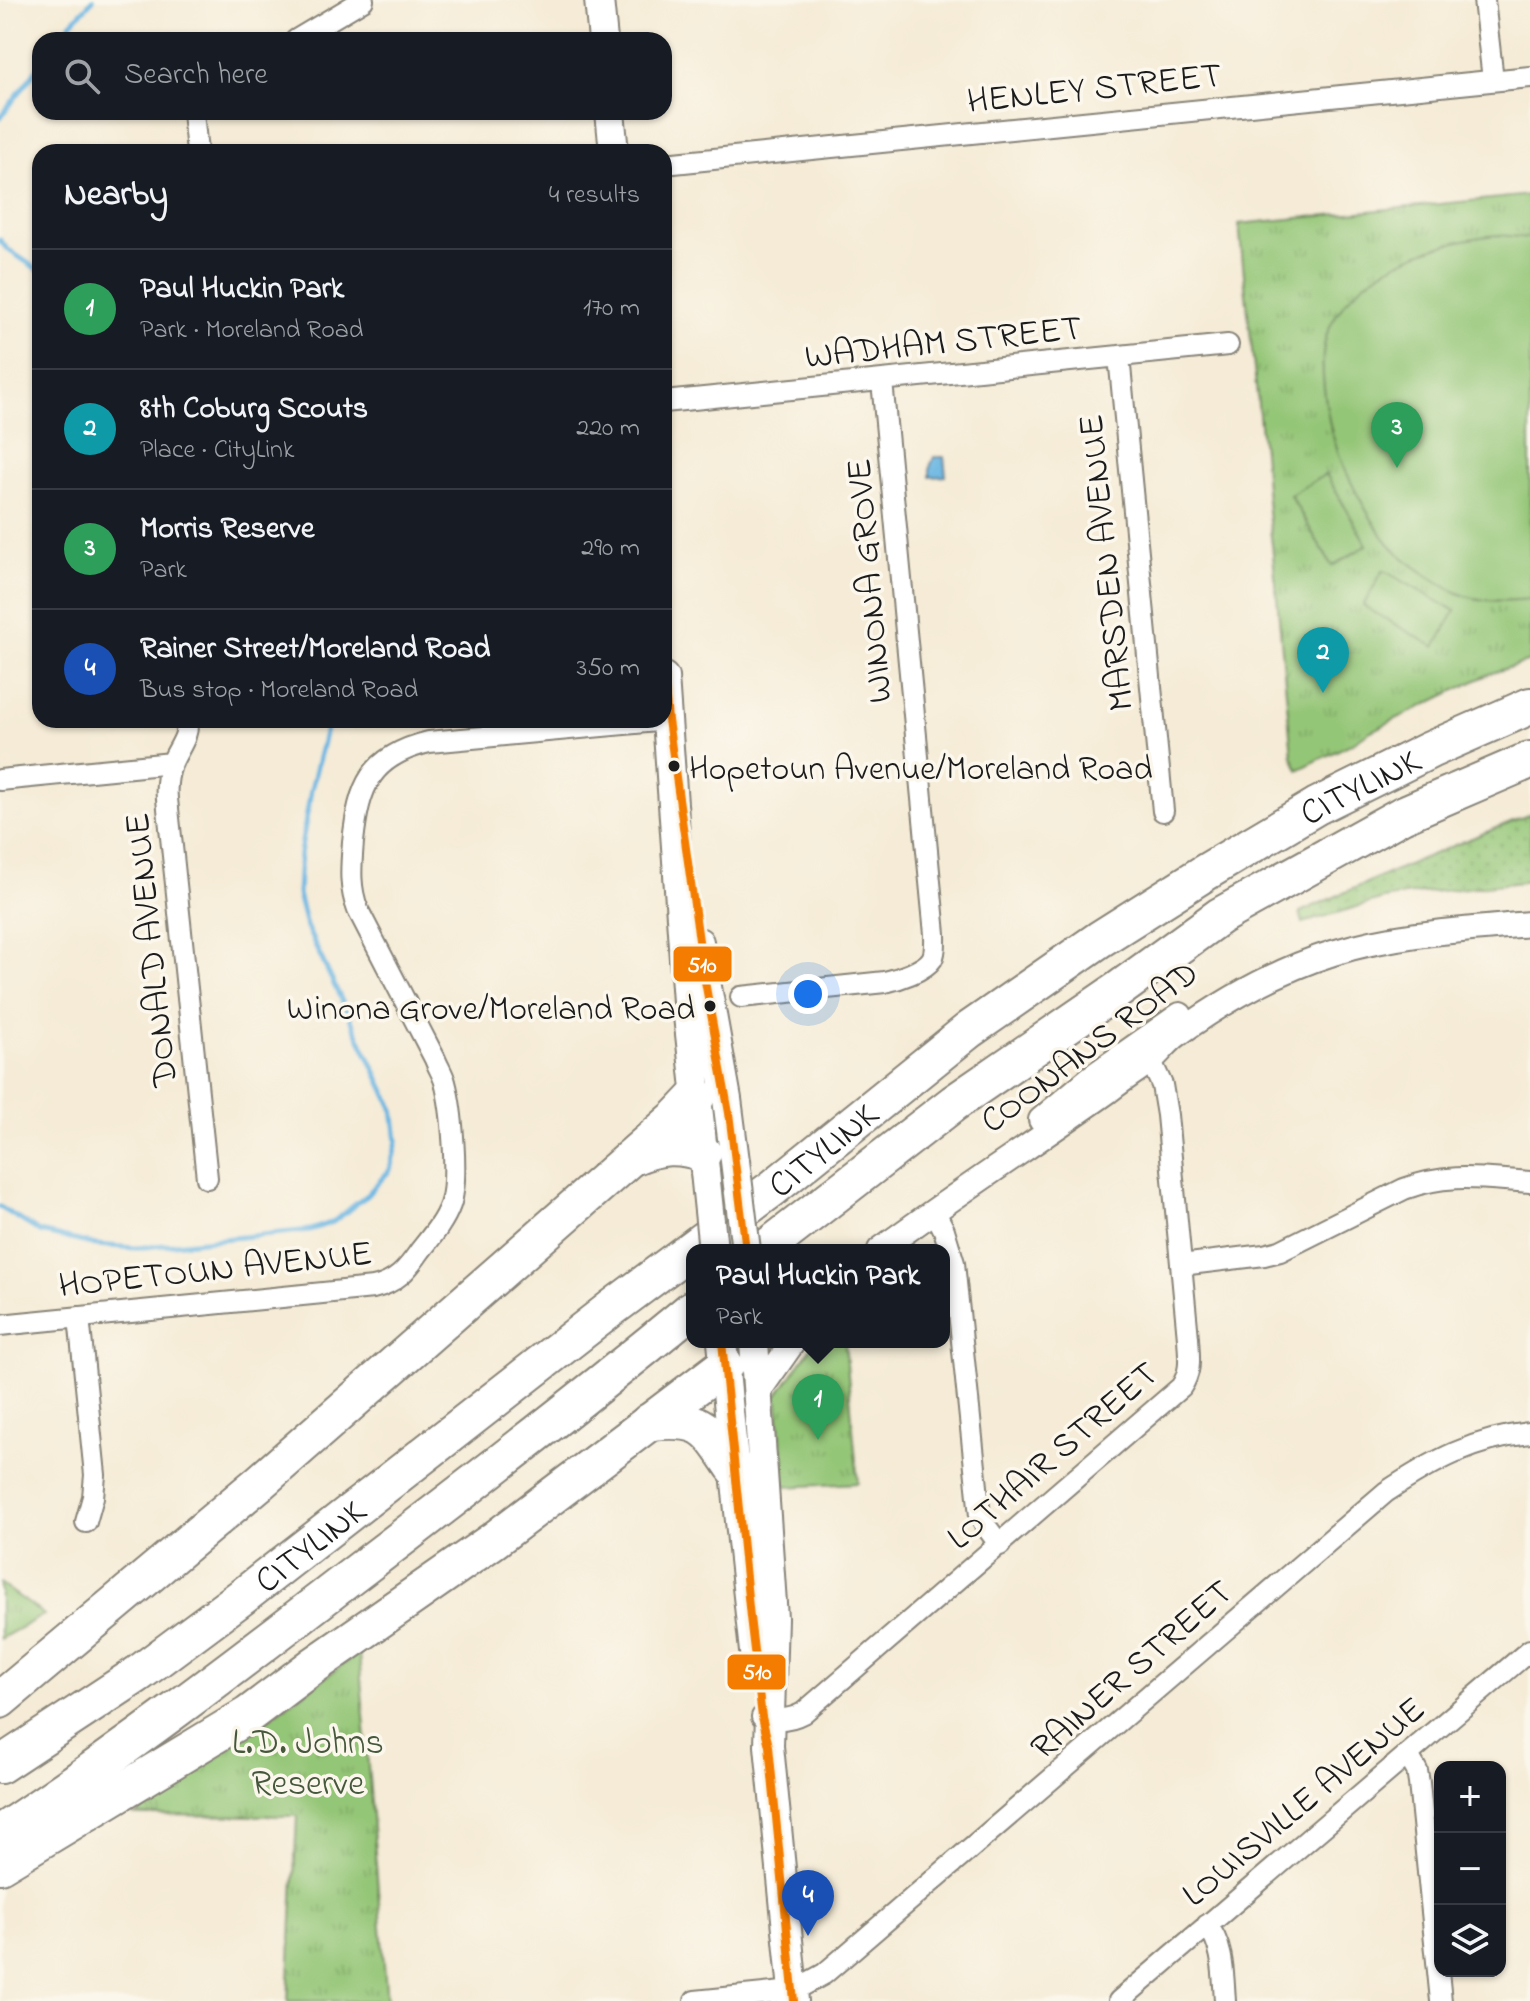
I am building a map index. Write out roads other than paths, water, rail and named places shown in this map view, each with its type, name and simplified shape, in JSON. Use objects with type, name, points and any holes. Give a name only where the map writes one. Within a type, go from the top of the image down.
[{"type":"highway","name":"CITYLINK","points":[[698,1244],[773,1188],[956,1040],[1100,939],[1317,806],[1430,750],[1530,706]]},
{"type":"highway","name":"CITYLINK","points":[[772,1244],[954,1103],[1220,916],[1402,815],[1530,760]]},
{"type":"highway","points":[[0,1700],[258,1484],[678,1116],[697,1096]]},
{"type":"highway","points":[[608,1177],[635,1156],[666,1146],[691,1149],[716,1164]]},
{"type":"highway","name":"CITYLINK","points":[[0,1765],[138,1674],[243,1596],[686,1253]]},
{"type":"highway","name":"CITYLINK","points":[[0,1833],[148,1731],[271,1639],[605,1381],[686,1314]]},
{"type":"highway","points":[[0,1865],[248,1715],[494,1540],[649,1422],[724,1353]]},
{"type":"highway","points":[[649,1422],[671,1420],[701,1426],[714,1438],[734,1467]]},
{"type":"main road","points":[[599,0],[602,32]]},
{"type":"main road","points":[[611,120],[613,144]]},
{"type":"main road","points":[[668,728],[678,898],[697,1096],[716,1164],[741,1201],[745,1244]]},
{"type":"main road","points":[[669,728],[704,976],[727,1099],[716,1164],[713,1244]]},
{"type":"main road","points":[[754,1348],[773,1618],[767,1727]]},
{"type":"main road","points":[[724,1353],[794,1996]]},
{"type":"street","points":[[309,32],[363,0]]},
{"type":"street","points":[[1484,0],[1493,80]]},
{"type":"street","name":"HENLEY STREET","points":[[672,163],[1530,77]]},
{"type":"street","points":[[194,120],[196,144]]},
{"type":"street","name":"WADHAM STREET","points":[[672,401],[1228,345]]},
{"type":"street","name":"MARSDEN AVENUE","points":[[1119,356],[1163,811]]},
{"type":"street","name":"WINONA GROVE","points":[[741,997],[885,982],[922,967],[934,954],[935,934],[882,381]]},
{"type":"street","name":"DONALD AVENUE","points":[[187,728],[172,763],[167,799],[207,1178]]},
{"type":"street","name":"HOPETOUN AVENUE","points":[[0,1325],[373,1288],[398,1279],[409,1268],[449,1206],[455,1169],[445,1081],[353,898],[351,870],[361,795],[378,767],[410,747],[429,742],[581,728]]},
{"type":"street","points":[[0,780],[172,763]]},
{"type":"street","name":"COONANS ROAD","points":[[1146,1050],[1197,1003],[1241,977],[1327,941],[1401,924],[1530,910]]},
{"type":"street","name":"COONANS ROAD","points":[[888,1244],[934,1210],[1092,1077],[1175,1036],[1256,985],[1332,953],[1409,936],[1530,924]]},
{"type":"street","name":"LOTHAIR STREET","points":[[767,1727],[780,1719],[803,1713],[1000,1545],[1181,1387],[1187,1378],[1190,1360],[1166,1106],[1162,1085],[1146,1050]]},
{"type":"street","points":[[1181,1265],[1280,1251],[1425,1181],[1467,1177],[1530,1182]]},
{"type":"street","points":[[934,1210],[948,1244]]},
{"type":"street","points":[[950,1250],[954,1263],[978,1505],[980,1516],[1000,1545]]},
{"type":"street","points":[[79,1317],[95,1475],[86,1522]]},
{"type":"street","points":[[758,1392],[789,1348]]},
{"type":"street","name":"RAINER STREET","points":[[794,1996],[834,1966],[1386,1492],[1463,1448],[1530,1433]]},
{"type":"street","name":"LOUISVILLE AVENUE","points":[[1119,2001],[1530,1650]]},
{"type":"street","points":[[1408,1755],[1417,1771],[1419,1783],[1441,2001]]},
{"type":"street","points":[[1207,1925],[1220,1948],[1225,2001]]},
{"type":"street","points":[[695,2001],[794,1996]]},
{"type":"water","points":[[934,457],[944,457],[946,476],[930,477]]},
{"type":"waterway","points":[[65,32],[93,0]]},
{"type":"waterway","points":[[0,118],[32,76]]},
{"type":"waterway","points":[[0,240],[7,249],[32,266]]},
{"type":"waterway","points":[[0,1207],[40,1232],[96,1245],[135,1248],[310,1230],[333,1222],[365,1197],[390,1170],[397,1141],[393,1108],[306,926],[298,894],[300,854],[326,728]]},
{"type":"place","name":"Morris Reserve","points":[[1397,468]]},
{"type":"place","name":"8th Coburg Scouts","points":[[1323,693]]},
{"type":"place","name":"Hopetoun Avenue/Moreland Road","points":[[674,766]]},
{"type":"place","name":"Winona Grove/Moreland Road","points":[[710,1006]]},
{"type":"place","name":"Paul Huckin Park","points":[[818,1440]]},
{"type":"place","name":"Rainer Street/Moreland Road","points":[[808,1936]]},
{"type":"park label","name":"L.D. Johns Reserve","points":[[308,1760]]}]
